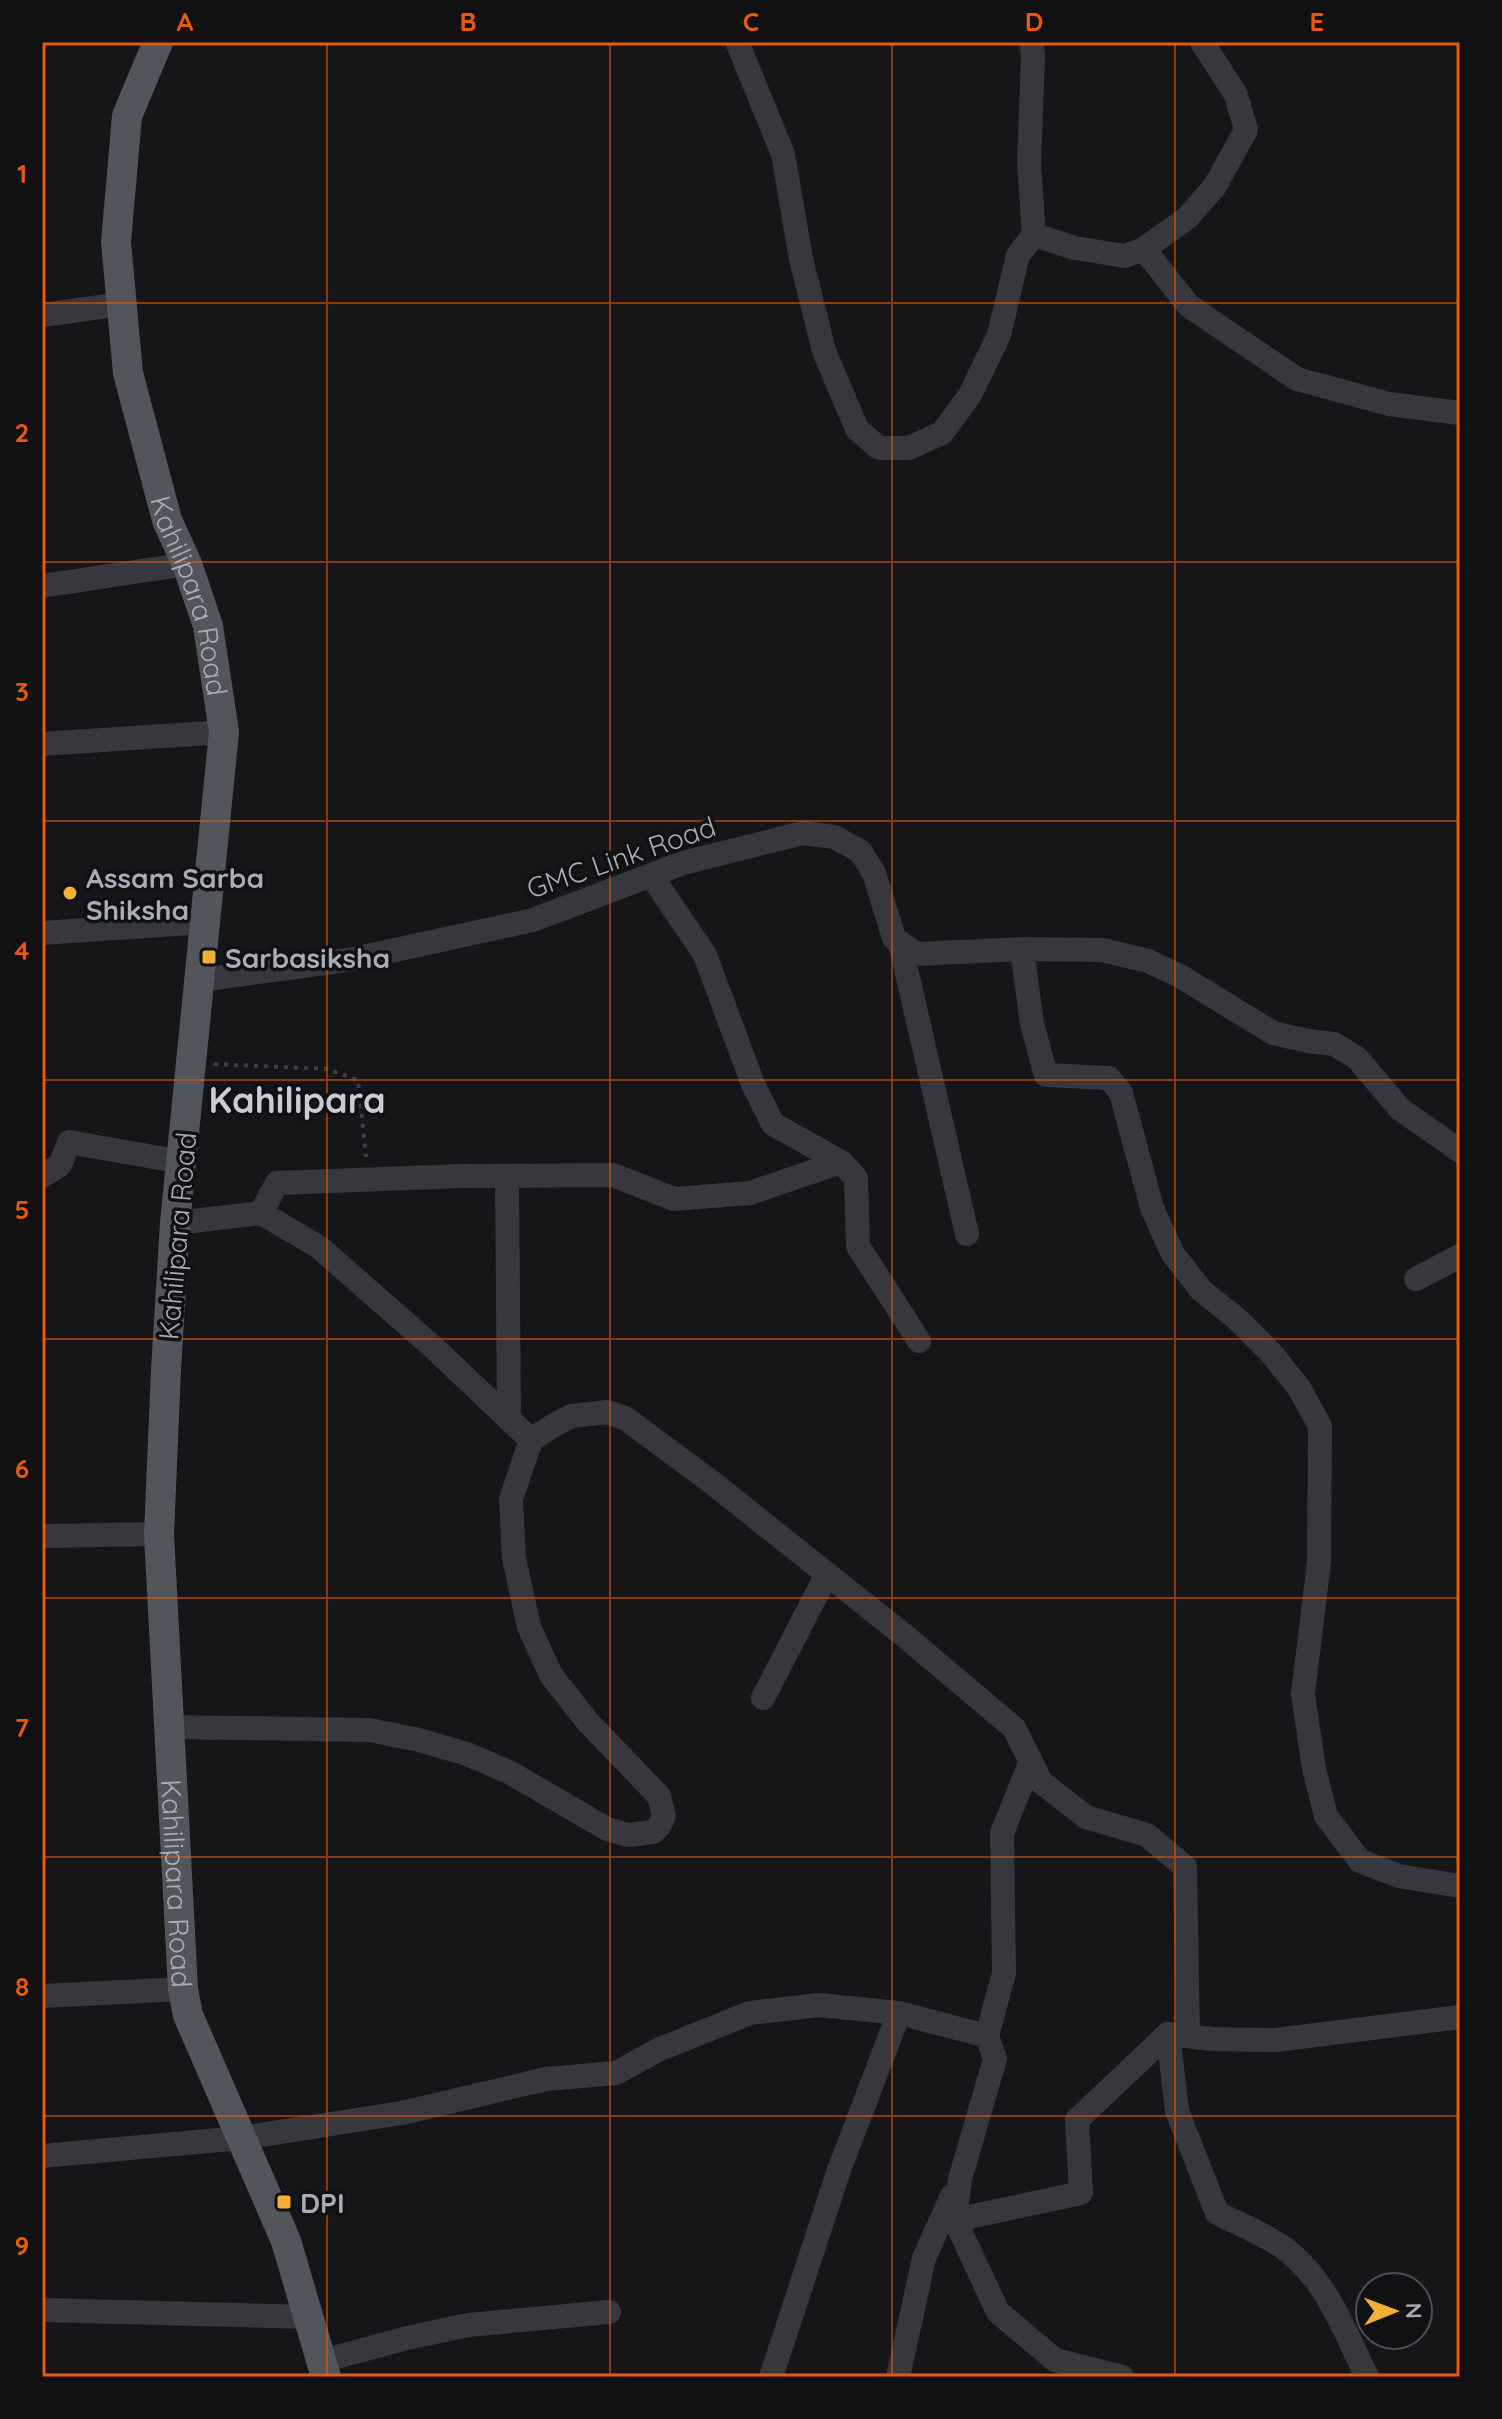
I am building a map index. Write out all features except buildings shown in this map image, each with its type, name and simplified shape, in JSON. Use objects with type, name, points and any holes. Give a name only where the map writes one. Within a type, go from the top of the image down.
[{"type":"main road","name":"Kahilipara Road","points":[[158,42],[127,116],[116,242],[128,373],[167,520],[187,564],[208,626],[224,732],[175,1223],[159,1534],[183,1989],[188,2015],[286,2241],[324,2369]]},
{"type":"street","points":[[737,42],[783,154],[801,259],[824,351],[857,429],[879,448],[909,448],[942,433],[970,395],[999,335],[1018,255],[1034,235],[1029,162],[1031,42]]},
{"type":"street","points":[[1034,235],[1075,248],[1125,256],[1144,249],[1187,218],[1215,186],[1246,130],[1236,95],[1202,42]]},
{"type":"street","points":[[1144,249],[1189,306],[1297,379],[1389,404],[1460,413]]},
{"type":"street","points":[[42,315],[122,304]]},
{"type":"street","points":[[42,586],[187,564]]},
{"type":"street","points":[[42,744],[224,732]]},
{"type":"street","name":"GMC Link Road","points":[[201,980],[354,959],[533,920],[683,863],[803,833],[834,837],[860,851],[874,873],[894,938],[900,943],[967,1234]]},
{"type":"street","points":[[651,875],[705,955],[753,1084],[773,1124],[841,1162],[856,1178],[858,1246],[919,1341]]},
{"type":"street","points":[[42,933],[205,922]]},
{"type":"street","points":[[900,943],[916,954],[1022,949],[1103,950],[1148,961],[1180,976],[1273,1033],[1334,1044],[1357,1058],[1400,1109],[1460,1151]]},
{"type":"street","points":[[1022,949],[1032,1024],[1046,1075],[1109,1078],[1121,1093],[1152,1208],[1173,1254],[1201,1290],[1236,1318],[1271,1353],[1299,1388],[1320,1426],[1319,1562],[1303,1694],[1314,1769],[1326,1816],[1360,1861],[1399,1876],[1460,1886]]},
{"type":"street","points":[[42,1176],[60,1165],[69,1142],[182,1162]]},
{"type":"street","points":[[261,1213],[277,1183],[613,1175],[674,1199],[750,1193],[841,1162]]},
{"type":"street","points":[[507,1176],[509,1419]]},
{"type":"street","points":[[175,1223],[261,1213],[319,1247],[434,1348],[531,1440]]},
{"type":"street","points":[[1416,1279],[1460,1256]]},
{"type":"street","points":[[169,1727],[369,1730],[419,1740],[467,1754],[511,1773],[607,1829],[628,1835],[653,1832],[664,1816],[659,1796],[587,1721],[551,1675],[529,1627],[514,1558],[511,1499],[531,1440],[571,1416],[607,1412],[625,1418],[827,1574],[1014,1728],[1041,1782],[1086,1817],[1147,1835],[1185,1867],[1177,2111],[1217,2213],[1281,2246],[1310,2271],[1332,2304],[1367,2377]]},
{"type":"street","points":[[42,1536],[159,1534]]},
{"type":"street","points":[[763,1698],[827,1574]]},
{"type":"street","points":[[898,2377],[924,2258],[960,2179],[995,2059],[987,2036],[1004,1973],[1002,1833],[1031,1761]]},
{"type":"street","points":[[42,1996],[183,1989]]},
{"type":"street","points":[[42,2156],[241,2138],[402,2113],[546,2079],[616,2073],[660,2049],[750,2013],[819,2005],[899,2013],[987,2036]]},
{"type":"street","points":[[771,2377],[839,2170],[899,2013]]},
{"type":"street","points":[[955,2220],[1081,2193],[1077,2120],[1178,2035],[1276,2040],[1460,2017]]},
{"type":"street","points":[[960,2179],[955,2220],[998,2312],[1055,2360],[1122,2377]]},
{"type":"street","points":[[42,2310],[309,2317]]},
{"type":"street","points":[[324,2369],[407,2338],[468,2325],[609,2312]]},
{"type":"path","points":[[207,1063],[327,1069],[358,1080],[368,1180]]},
{"type":"place","name":"Assam Sarba Shiksha","points":[[70,893]]},
{"type":"place","name":"Sarbasiksha","points":[[209,957]]},
{"type":"place","name":"DPI","points":[[284,2202]]},
{"type":"district","name":"Kahilipara","points":[[297,1099]]}]
